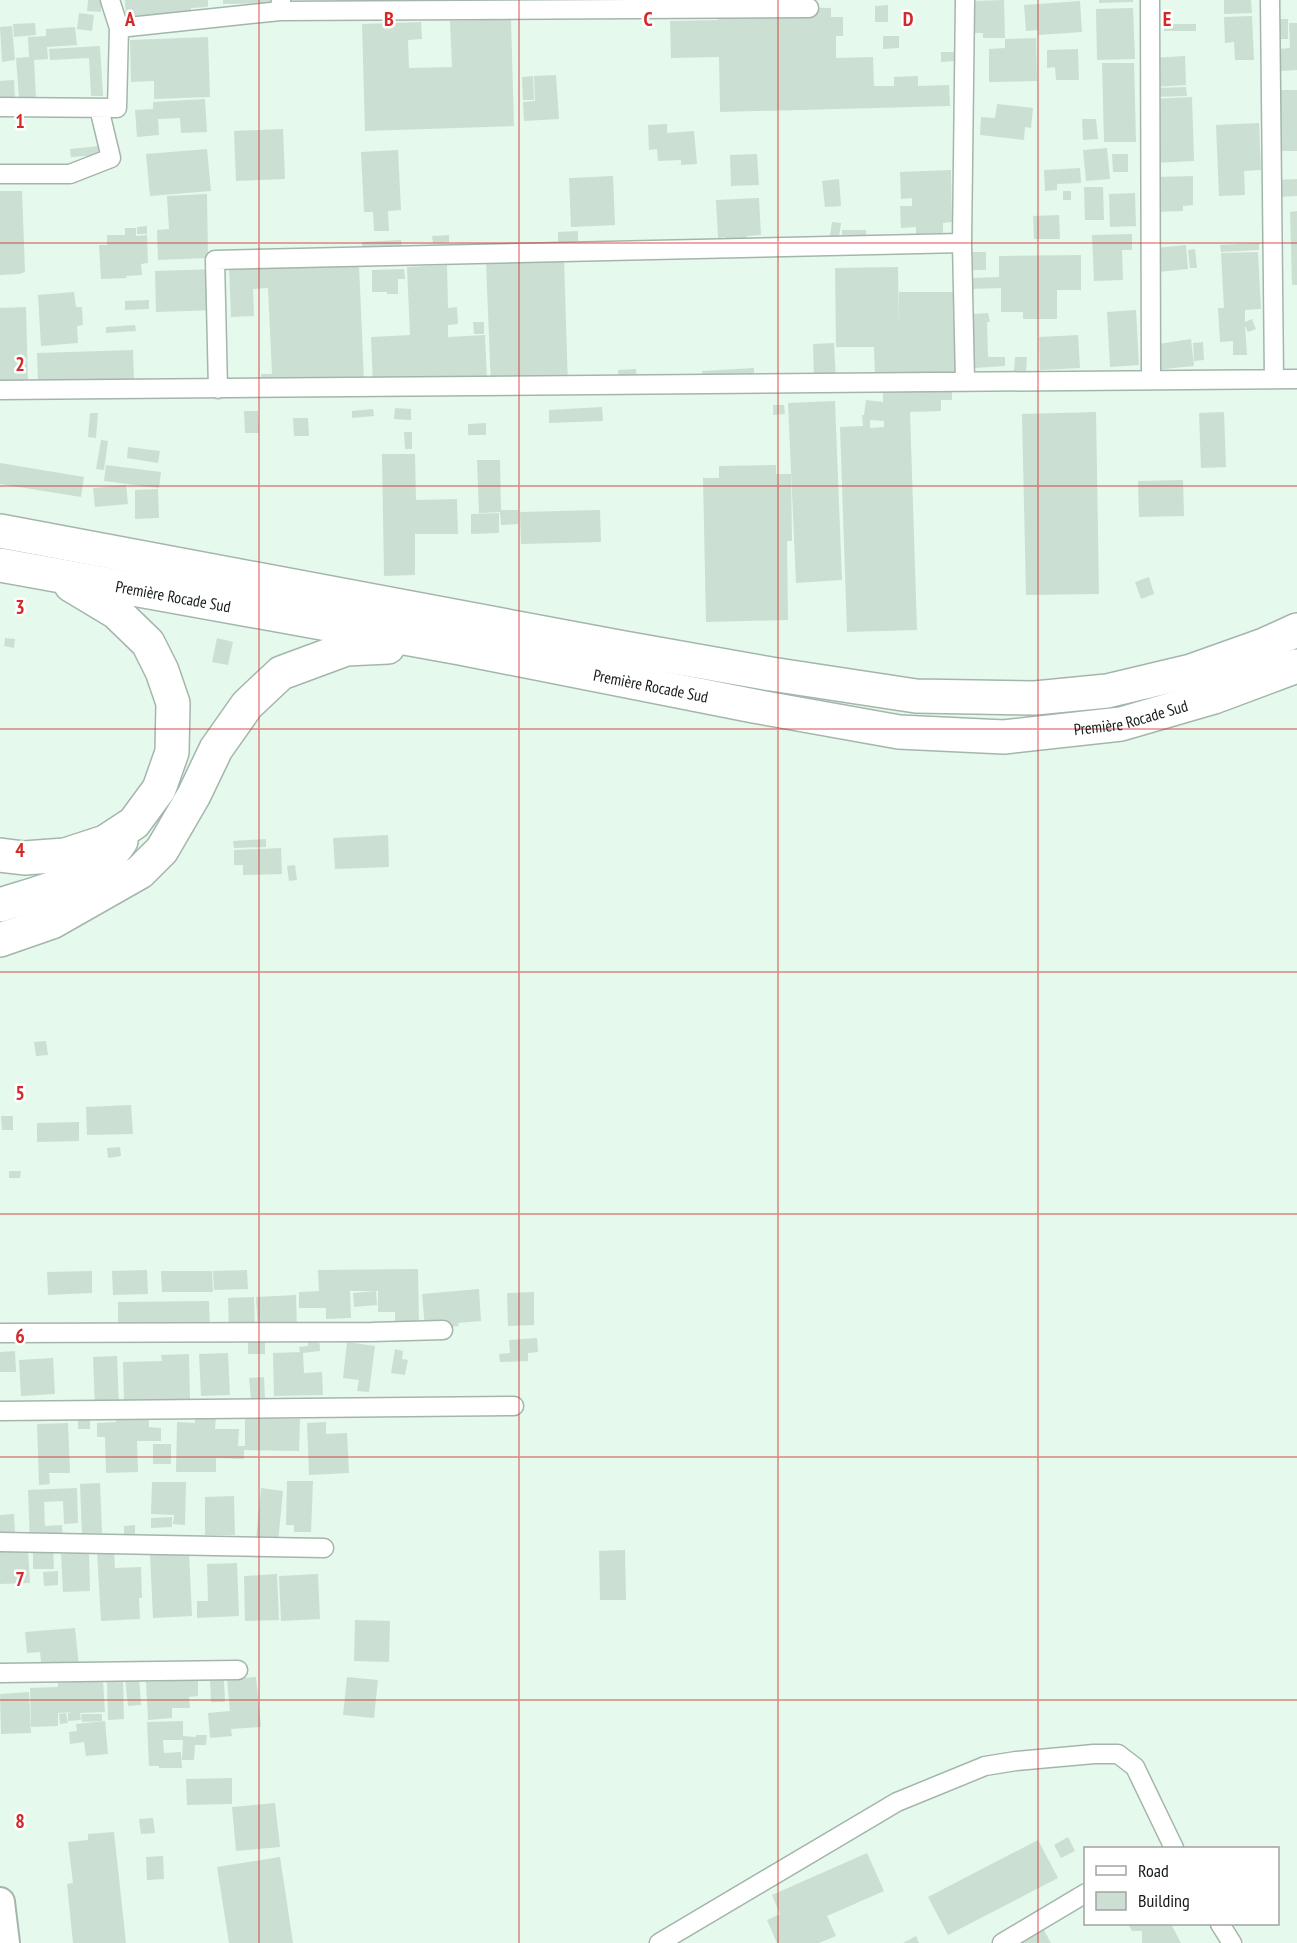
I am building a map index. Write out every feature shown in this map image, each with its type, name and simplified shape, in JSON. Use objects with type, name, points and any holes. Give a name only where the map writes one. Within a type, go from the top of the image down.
[{"type":"highway","name":"Première Rocade Sud","points":[[0,531],[624,648],[771,674],[916,696],[1035,698],[1107,691],[1191,671],[1264,645],[1297,630]]},
{"type":"highway","name":"Première Rocade Sud","points":[[0,566],[460,648],[899,732],[1004,737],[1120,724],[1214,697],[1297,666]]},
{"type":"highway","points":[[0,566],[69,584],[116,612],[148,643],[162,671],[173,703],[172,752],[159,789],[118,847],[96,867],[70,882],[0,905]]},
{"type":"highway","points":[[0,940],[52,922],[140,873],[162,850],[194,795],[216,749],[247,705],[281,674],[308,662],[346,650],[378,647],[460,648]]},
{"type":"highway","points":[[0,855],[24,858],[65,855],[105,842],[134,822]]},
{"type":"main road","points":[[0,1905],[4,1943]]},
{"type":"street","points":[[0,106],[117,108],[119,28],[110,0]]},
{"type":"street","points":[[965,0],[962,243],[965,381]]},
{"type":"street","points":[[1150,0],[1151,380]]},
{"type":"street","points":[[1270,0],[1274,379]]},
{"type":"street","points":[[119,28],[280,6],[809,8]]},
{"type":"street","points":[[0,174],[70,174],[111,158],[99,108]]},
{"type":"street","points":[[218,389],[215,260],[962,243]]},
{"type":"street","points":[[0,390],[1297,379]]},
{"type":"street","points":[[0,1333],[443,1330]]},
{"type":"street","points":[[0,1411],[514,1406]]},
{"type":"street","points":[[0,1542],[324,1548]]},
{"type":"street","points":[[0,1673],[238,1670]]},
{"type":"street","points":[[659,1943],[897,1802],[985,1766],[1071,1756],[1118,1754],[1135,1767],[1168,1846]]},
{"type":"street","points":[[1002,1943],[1084,1894]]},
{"type":"street","points":[[1221,1925],[1232,1943]]},
{"type":"building","points":[[88,0],[101,0],[101,12],[87,11]]},
{"type":"building","points":[[125,0],[208,0],[208,7],[191,8],[191,18],[126,21]]},
{"type":"building","points":[[223,0],[280,0],[280,3],[223,4]]},
{"type":"building","points":[[336,0],[417,0],[417,2],[336,3]]},
{"type":"building","points":[[1004,0],[1005,38],[983,38],[983,33],[974,33],[973,1]]},
{"type":"building","points":[[1099,0],[1133,0],[1133,2],[1099,3]]},
{"type":"building","points":[[1224,0],[1251,0],[1252,13],[1224,14]]},
{"type":"building","points":[[1080,1],[1082,32],[1038,35],[1038,30],[1026,31],[1024,5]]},
{"type":"building","points":[[717,5],[831,8],[831,17],[843,17],[843,36],[836,36],[836,58],[873,57],[874,86],[894,86],[894,77],[918,76],[918,86],[949,85],[950,106],[720,112],[719,57],[671,58],[670,21],[718,20]]},
{"type":"building","points":[[888,5],[888,22],[875,22],[875,6]]},
{"type":"building","points":[[1133,8],[1135,59],[1097,60],[1096,9]]},
{"type":"building","points":[[79,13],[94,15],[92,31],[77,29]]},
{"type":"building","points":[[1252,16],[1254,60],[1235,60],[1234,42],[1225,43],[1224,17]]},
{"type":"building","points":[[511,19],[514,126],[365,131],[362,24],[421,22],[422,39],[408,40],[409,68],[452,67],[450,21]]},
{"type":"building","points":[[1275,19],[1288,19],[1288,39],[1275,39]]},
{"type":"building","points":[[35,23],[36,35],[14,37],[13,24]]},
{"type":"building","points":[[1289,23],[1297,23],[1297,70],[1280,71],[1279,49],[1290,48]]},
{"type":"building","points":[[1164,24],[1196,24],[1196,31],[1164,31]]},
{"type":"building","points":[[12,26],[15,60],[2,62],[0,27]]},
{"type":"building","points":[[75,27],[77,45],[47,47],[48,59],[34,60],[36,97],[19,99],[16,58],[29,57],[28,37],[46,36],[46,29]]},
{"type":"building","points":[[883,36],[899,36],[899,48],[883,49]]},
{"type":"building","points":[[208,37],[210,97],[154,99],[154,81],[131,82],[130,40]]},
{"type":"building","points":[[1036,38],[1037,81],[989,82],[989,49],[1005,48],[1005,39]]},
{"type":"building","points":[[100,46],[103,96],[91,96],[89,58],[50,60],[49,49]]},
{"type":"building","points":[[1078,49],[1079,80],[1056,80],[1055,67],[1047,68],[1047,50]]},
{"type":"building","points":[[941,52],[955,52],[955,61],[941,62]]},
{"type":"building","points":[[1185,56],[1186,85],[1153,87],[1152,58]]},
{"type":"building","points":[[1102,63],[1134,63],[1136,142],[1104,142]]},
{"type":"building","points":[[556,75],[559,119],[524,121],[523,102],[535,101],[534,76]]},
{"type":"building","points":[[533,76],[534,100],[523,100],[522,77]]},
{"type":"building","points":[[14,80],[15,99],[0,100],[0,81]]},
{"type":"building","points":[[1186,87],[1187,96],[1154,97],[1153,88]]},
{"type":"building","points":[[1277,90],[1297,90],[1297,151],[1277,151]]},
{"type":"building","points":[[1192,97],[1194,161],[1155,163],[1152,99]]},
{"type":"building","points":[[205,99],[207,132],[181,133],[180,118],[158,119],[159,135],[137,137],[135,110],[153,109],[153,102]]},
{"type":"building","points":[[997,104],[1033,108],[1031,128],[1025,127],[1024,140],[980,135],[981,117],[995,118]]},
{"type":"building","points":[[1082,119],[1096,119],[1098,139],[1083,140]]},
{"type":"building","points":[[1259,123],[1261,170],[1244,171],[1245,195],[1219,196],[1216,125]]},
{"type":"building","points":[[667,124],[667,133],[694,131],[697,164],[681,165],[681,160],[658,161],[657,149],[649,150],[648,125]]},
{"type":"building","points":[[283,129],[285,179],[236,181],[234,131]]},
{"type":"building","points":[[99,146],[100,155],[71,157],[70,149]]},
{"type":"building","points":[[1107,148],[1110,179],[1086,181],[1083,150]]},
{"type":"building","points":[[207,149],[211,191],[150,196],[146,154]]},
{"type":"building","points":[[398,150],[401,210],[388,211],[389,231],[374,231],[373,212],[364,212],[361,152]]},
{"type":"building","points":[[757,154],[759,185],[731,186],[730,155]]},
{"type":"building","points":[[1112,154],[1128,154],[1128,172],[1113,172]]},
{"type":"building","points":[[1080,168],[1081,183],[1057,184],[1057,190],[1045,191],[1044,170]]},
{"type":"building","points":[[951,170],[952,222],[943,223],[943,233],[916,234],[916,227],[901,228],[900,206],[912,206],[912,198],[901,199],[900,172]]},
{"type":"building","points":[[613,176],[615,225],[571,227],[569,178]]},
{"type":"building","points":[[1193,176],[1193,205],[1183,206],[1183,211],[1157,212],[1156,177]]},
{"type":"building","points":[[839,179],[841,206],[825,207],[822,181]]},
{"type":"building","points":[[1297,179],[1297,196],[1277,197],[1276,180]]},
{"type":"building","points":[[1084,187],[1103,187],[1104,220],[1085,220]]},
{"type":"building","points":[[0,191],[22,191],[25,272],[19,274],[0,275]]},
{"type":"building","points":[[1063,191],[1071,191],[1071,200],[1063,200]]},
{"type":"building","points":[[1135,193],[1136,226],[1110,227],[1109,194]]},
{"type":"building","points":[[207,194],[208,258],[158,260],[157,230],[169,229],[167,196]]},
{"type":"building","points":[[759,198],[761,235],[747,236],[747,239],[718,238],[716,200]]},
{"type":"building","points":[[1297,211],[1297,285],[1292,285],[1290,212]]},
{"type":"building","points":[[1059,215],[1060,239],[1034,239],[1033,216]]},
{"type":"building","points":[[832,222],[841,223],[839,237],[830,236]]},
{"type":"building","points":[[147,226],[147,234],[137,234],[137,227]]},
{"type":"building","points":[[125,228],[136,228],[136,236],[147,235],[148,263],[141,264],[142,275],[101,279],[99,245],[107,245],[107,235],[125,235]]},
{"type":"building","points":[[842,230],[866,230],[867,244],[843,245]]},
{"type":"building","points":[[578,231],[578,244],[558,244],[558,232]]},
{"type":"building","points":[[1132,234],[1132,250],[1122,250],[1123,280],[1094,281],[1092,235]]},
{"type":"building","points":[[449,235],[449,242],[433,243],[432,236]]},
{"type":"building","points":[[401,240],[402,247],[362,249],[362,242]]},
{"type":"building","points":[[1259,243],[1259,250],[1221,252],[1220,245]]},
{"type":"building","points":[[1186,245],[1188,269],[1158,272],[1156,248]]},
{"type":"building","points":[[1195,249],[1197,268],[1190,268],[1188,250]]},
{"type":"building","points":[[972,252],[986,252],[986,270],[972,270]]},
{"type":"building","points":[[1258,252],[1261,309],[1245,310],[1245,322],[1252,319],[1256,329],[1248,332],[1245,326],[1247,355],[1233,355],[1233,341],[1220,342],[1218,308],[1224,308],[1221,253]]},
{"type":"building","points":[[1081,255],[1081,290],[1057,290],[1057,319],[1023,319],[1023,312],[1001,312],[1001,288],[971,289],[971,278],[999,277],[999,256]]},
{"type":"building","points":[[564,259],[568,386],[491,388],[486,262]]},
{"type":"building","points":[[359,265],[364,381],[261,385],[261,374],[272,374],[268,288],[253,289],[254,316],[231,317],[229,267]]},
{"type":"building","points":[[447,265],[448,308],[457,307],[458,324],[448,325],[448,337],[485,335],[487,380],[373,385],[371,337],[410,335],[407,267]]},
{"type":"building","points":[[898,267],[899,328],[899,292],[956,292],[957,373],[875,378],[874,347],[836,347],[835,268]]},
{"type":"building","points":[[217,269],[218,310],[156,312],[155,271]]},
{"type":"building","points":[[404,269],[405,279],[398,279],[398,294],[372,292],[372,270]]},
{"type":"building","points":[[74,292],[76,307],[82,307],[83,325],[77,326],[78,343],[41,346],[38,295]]},
{"type":"building","points":[[149,300],[149,309],[125,310],[125,301]]},
{"type":"building","points":[[26,307],[28,383],[0,384],[0,308]]},
{"type":"building","points":[[1136,310],[1139,365],[1110,367],[1107,312]]},
{"type":"building","points":[[988,313],[990,322],[987,322],[988,357],[1005,357],[1005,366],[975,368],[972,314]]},
{"type":"building","points":[[473,322],[484,322],[484,334],[474,334]]},
{"type":"building","points":[[135,325],[136,331],[106,333],[106,327]]},
{"type":"building","points":[[1078,335],[1080,368],[1040,370],[1039,337]]},
{"type":"building","points":[[1191,339],[1194,366],[1154,370],[1152,345]]},
{"type":"building","points":[[1203,342],[1204,360],[1194,361],[1193,343]]},
{"type":"building","points":[[834,343],[836,382],[814,383],[813,344]]},
{"type":"building","points":[[133,350],[134,381],[38,384],[37,353]]},
{"type":"building","points":[[1015,357],[1027,357],[1026,373],[1014,372]]},
{"type":"building","points":[[754,368],[754,383],[703,386],[702,371]]},
{"type":"building","points":[[636,369],[637,380],[619,381],[618,370]]},
{"type":"building","points":[[952,388],[952,400],[941,400],[941,411],[910,412],[917,630],[847,632],[840,427],[863,426],[862,415],[864,415],[866,400],[883,402],[883,390]],"holes":[[[870,420],[884,421],[884,427],[870,428]]]},
{"type":"building","points":[[835,401],[842,580],[796,583],[788,403]]},
{"type":"building","points":[[773,405],[784,405],[785,414],[773,415]]},
{"type":"building","points":[[602,407],[603,421],[549,423],[549,410]]},
{"type":"building","points":[[395,408],[411,409],[411,420],[394,419]]},
{"type":"building","points":[[373,409],[374,416],[352,418],[352,411]]},
{"type":"building","points":[[244,411],[258,411],[259,433],[245,433]]},
{"type":"building","points":[[1096,412],[1099,594],[1026,595],[1022,414]]},
{"type":"building","points":[[1224,412],[1226,467],[1201,468],[1199,413]]},
{"type":"building","points":[[90,413],[98,413],[96,438],[88,437]]},
{"type":"building","points":[[293,418],[308,418],[309,436],[294,436]]},
{"type":"building","points":[[486,423],[486,435],[468,435],[468,424]]},
{"type":"building","points":[[404,432],[412,432],[412,449],[405,449]]},
{"type":"building","points":[[101,440],[108,441],[104,470],[96,469]]},
{"type":"building","points":[[128,447],[160,451],[158,463],[127,458]]},
{"type":"building","points":[[382,454],[415,454],[416,500],[457,499],[458,534],[415,534],[415,575],[384,576]]},
{"type":"building","points":[[477,460],[500,460],[501,510],[518,510],[518,524],[501,525],[500,512],[479,513]]},
{"type":"building","points":[[0,463],[84,477],[81,497],[0,484]]},
{"type":"building","points":[[106,465],[161,472],[159,488],[104,481]]},
{"type":"building","points":[[776,465],[776,474],[791,474],[792,541],[787,541],[788,620],[706,622],[703,478],[719,478],[719,466]]},
{"type":"building","points":[[1183,480],[1184,516],[1139,517],[1138,481]]},
{"type":"building","points":[[126,485],[128,504],[95,507],[93,488]]},
{"type":"building","points":[[158,489],[159,518],[135,519],[135,490]]},
{"type":"building","points":[[600,510],[601,542],[521,544],[520,512]]},
{"type":"building","points":[[499,513],[499,533],[471,534],[471,514]]},
{"type":"building","points":[[1149,577],[1154,594],[1141,599],[1135,582]]},
{"type":"building","points":[[5,638],[15,639],[14,648],[4,646]]},
{"type":"building","points":[[217,638],[233,642],[228,665],[212,662]]},
{"type":"building","points":[[388,835],[389,867],[335,869],[333,838]]},
{"type":"building","points":[[266,839],[266,847],[234,848],[233,841]]},
{"type":"building","points":[[281,848],[282,874],[243,875],[243,865],[234,865],[234,850]]},
{"type":"building","points":[[295,865],[297,880],[289,881],[287,866]]},
{"type":"building","points":[[46,1041],[48,1055],[36,1056],[34,1042]]},
{"type":"building","points":[[131,1105],[133,1134],[87,1135],[86,1107]]},
{"type":"building","points":[[1,1116],[13,1116],[13,1130],[2,1130]]},
{"type":"building","points":[[79,1122],[79,1141],[37,1142],[37,1123]]},
{"type":"building","points":[[120,1147],[121,1156],[108,1158],[107,1148]]},
{"type":"building","points":[[9,1171],[21,1171],[20,1178],[9,1178]]},
{"type":"building","points":[[418,1269],[419,1325],[395,1325],[395,1312],[378,1312],[378,1291],[350,1291],[351,1318],[326,1319],[326,1308],[299,1308],[299,1292],[319,1291],[318,1270]]},
{"type":"building","points":[[147,1270],[148,1294],[113,1295],[112,1271]]},
{"type":"building","points":[[247,1270],[248,1289],[214,1290],[213,1271]]},
{"type":"building","points":[[92,1271],[92,1293],[48,1295],[47,1272]]},
{"type":"building","points":[[161,1271],[212,1271],[213,1292],[162,1292]]},
{"type":"building","points":[[479,1289],[481,1321],[458,1323],[459,1326],[425,1328],[422,1294]]},
{"type":"building","points":[[376,1291],[377,1305],[354,1307],[353,1293]]},
{"type":"building","points":[[534,1292],[534,1325],[508,1326],[507,1293]]},
{"type":"building","points":[[296,1295],[297,1330],[258,1332],[256,1297]]},
{"type":"building","points":[[254,1297],[255,1330],[229,1331],[228,1298]]},
{"type":"building","points":[[209,1301],[210,1328],[118,1330],[118,1302]]},
{"type":"building","points":[[319,1336],[320,1351],[303,1353],[304,1373],[322,1372],[323,1395],[274,1396],[273,1353],[300,1352],[299,1347],[308,1346],[307,1337]]},
{"type":"building","points":[[248,1337],[265,1337],[265,1354],[248,1354]]},
{"type":"building","points":[[537,1338],[538,1352],[528,1353],[528,1361],[500,1362],[499,1354],[510,1353],[509,1340]]},
{"type":"building","points":[[347,1342],[375,1346],[369,1392],[357,1391],[359,1380],[343,1378]]},
{"type":"building","points":[[395,1349],[403,1351],[402,1359],[408,1360],[405,1375],[391,1373]]},
{"type":"building","points":[[15,1351],[16,1372],[0,1372],[0,1352]]},
{"type":"building","points":[[228,1353],[230,1395],[201,1396],[199,1354]]},
{"type":"building","points":[[189,1354],[190,1399],[124,1400],[123,1362],[162,1361],[161,1355]]},
{"type":"building","points":[[117,1356],[119,1407],[95,1408],[93,1357]]},
{"type":"building","points":[[53,1358],[55,1394],[21,1396],[19,1360]]},
{"type":"building","points":[[264,1377],[265,1399],[251,1400],[249,1378]]},
{"type":"building","points":[[149,1416],[149,1427],[161,1428],[161,1441],[137,1441],[138,1472],[106,1473],[105,1437],[97,1437],[97,1423],[116,1422],[116,1417]]},
{"type":"building","points":[[195,1416],[216,1417],[215,1429],[239,1429],[238,1446],[245,1446],[245,1418],[300,1419],[299,1451],[244,1450],[244,1459],[216,1458],[216,1472],[176,1472],[177,1422],[195,1423]]},
{"type":"building","points":[[78,1417],[90,1417],[90,1429],[78,1429]]},
{"type":"building","points":[[326,1422],[326,1434],[347,1433],[349,1473],[309,1475],[307,1423]]},
{"type":"building","points":[[68,1423],[70,1473],[49,1473],[50,1484],[39,1485],[37,1424]]},
{"type":"building","points":[[153,1444],[171,1444],[171,1464],[153,1464]]},
{"type":"building","points":[[287,1481],[313,1481],[311,1532],[294,1532],[294,1525],[286,1525]]},
{"type":"building","points":[[152,1482],[186,1482],[185,1525],[173,1524],[174,1515],[151,1514]]},
{"type":"building","points":[[100,1483],[102,1533],[82,1534],[80,1484]]},
{"type":"building","points":[[77,1488],[78,1523],[64,1524],[63,1501],[44,1502],[45,1526],[62,1525],[63,1541],[30,1542],[28,1490]]},
{"type":"building","points":[[261,1488],[283,1491],[278,1542],[256,1540]]},
{"type":"building","points":[[234,1496],[235,1535],[205,1535],[205,1497]]},
{"type":"building","points":[[14,1514],[15,1532],[0,1533],[0,1515]]},
{"type":"building","points":[[172,1517],[172,1527],[151,1528],[151,1518]]},
{"type":"building","points":[[135,1525],[135,1534],[124,1535],[124,1526]]},
{"type":"building","points":[[28,1549],[30,1583],[0,1584],[0,1550]]},
{"type":"building","points":[[33,1549],[53,1549],[54,1569],[33,1569]]},
{"type":"building","points":[[114,1550],[115,1568],[141,1567],[140,1619],[101,1621],[97,1551]]},
{"type":"building","points":[[625,1550],[626,1600],[600,1600],[599,1551]]},
{"type":"building","points":[[189,1552],[192,1616],[153,1618],[150,1554]]},
{"type":"building","points":[[89,1553],[90,1591],[63,1592],[61,1554]]},
{"type":"building","points":[[237,1563],[239,1616],[197,1618],[197,1601],[208,1601],[207,1564]]},
{"type":"building","points":[[58,1571],[58,1585],[44,1586],[43,1572]]},
{"type":"building","points":[[277,1574],[279,1620],[245,1621],[244,1576]]},
{"type":"building","points":[[318,1574],[320,1619],[281,1621],[279,1576]]},
{"type":"building","points":[[355,1620],[390,1621],[389,1662],[354,1661]]},
{"type":"building","points":[[75,1628],[79,1667],[42,1670],[40,1652],[27,1653],[25,1632]]},
{"type":"building","points":[[139,1677],[141,1705],[128,1706],[125,1678]]},
{"type":"building","points":[[256,1677],[261,1727],[231,1729],[232,1736],[210,1738],[208,1713],[230,1711],[227,1679]]},
{"type":"building","points":[[347,1677],[378,1680],[374,1718],[343,1715]]},
{"type":"building","points":[[103,1680],[105,1712],[80,1713],[81,1720],[68,1721],[68,1713],[73,1712],[58,1713],[58,1726],[31,1727],[30,1688],[58,1687],[58,1683]]},
{"type":"building","points":[[198,1680],[198,1696],[189,1697],[190,1708],[172,1708],[172,1718],[148,1720],[146,1682]]},
{"type":"building","points":[[210,1680],[224,1680],[225,1702],[211,1702]]},
{"type":"building","points":[[107,1682],[123,1682],[124,1719],[108,1720]]},
{"type":"building","points":[[29,1692],[31,1733],[1,1734],[0,1694]]},
{"type":"building","points":[[66,1713],[68,1723],[60,1724],[59,1714]]},
{"type":"building","points":[[81,1714],[102,1714],[102,1721],[82,1722]]},
{"type":"building","points":[[105,1721],[108,1754],[86,1756],[84,1742],[70,1744],[69,1732],[77,1731],[76,1724]]},
{"type":"building","points":[[183,1721],[183,1736],[207,1735],[206,1745],[195,1745],[194,1760],[182,1760],[183,1740],[163,1740],[164,1753],[181,1752],[182,1768],[149,1766],[147,1722]]},
{"type":"building","points":[[232,1778],[232,1804],[187,1805],[186,1779]]},
{"type":"building","points":[[275,1803],[280,1847],[236,1851],[232,1807]]},
{"type":"building","points":[[153,1818],[155,1833],[141,1834],[139,1819]]},
{"type":"building","points":[[114,1832],[126,1943],[73,1943],[67,1884],[73,1883],[68,1842],[88,1840],[88,1834]]},
{"type":"building","points":[[1068,1837],[1075,1851],[1061,1858],[1054,1845]]},
{"type":"building","points":[[1038,1840],[1058,1878],[948,1935],[928,1897]]},
{"type":"building","points":[[867,1853],[884,1891],[827,1916],[836,1936],[819,1943],[777,1943],[767,1920],[780,1914],[772,1895]]},
{"type":"building","points":[[163,1856],[164,1879],[147,1880],[146,1857]]},
{"type":"building","points":[[280,1857],[293,1943],[229,1943],[217,1867]]},
{"type":"building","points":[[1020,1922],[1025,1931],[1040,1923],[1051,1943],[994,1943],[1008,1936],[1004,1930]]},
{"type":"building","points":[[1129,1925],[1172,1925],[1181,1943],[1142,1943],[1142,1931],[1132,1931]]},
{"type":"building","points":[[916,1936],[919,1943],[903,1943]]}]
